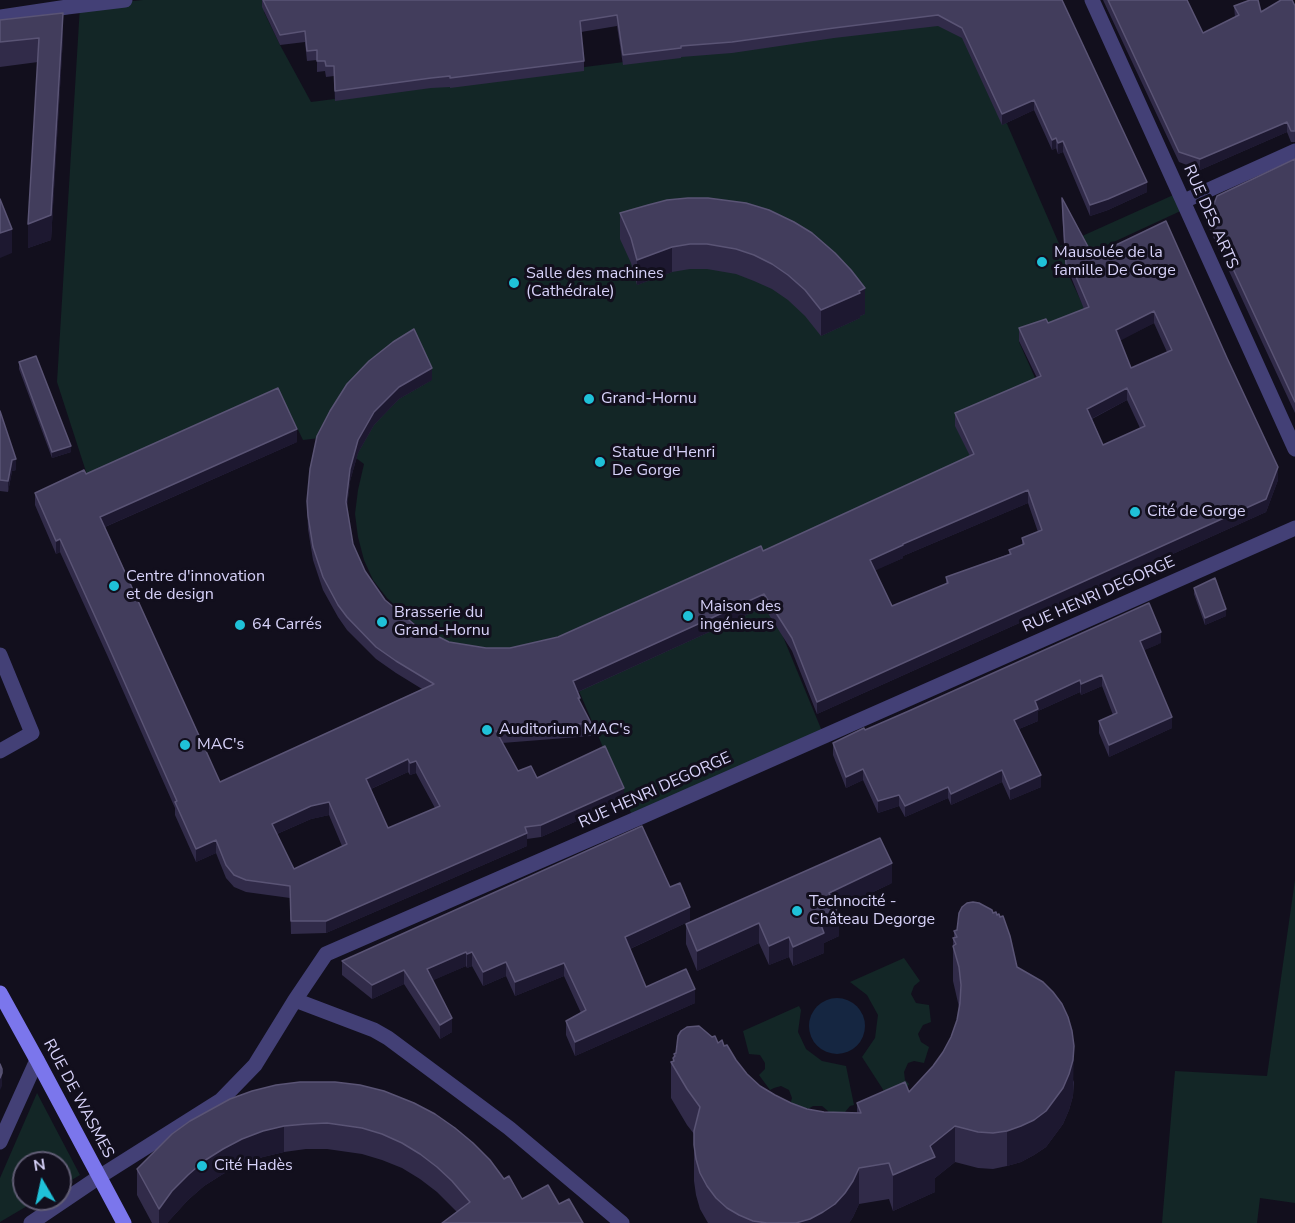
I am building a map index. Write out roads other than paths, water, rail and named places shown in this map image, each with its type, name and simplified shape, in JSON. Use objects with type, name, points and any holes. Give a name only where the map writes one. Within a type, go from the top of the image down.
[{"type":"street","points":[[0,17],[125,0]]},
{"type":"street","name":"RUE DES ARTS","points":[[1092,0],[1295,449]]},
{"type":"street","points":[[1184,201],[1295,151]]},
{"type":"street","name":"RUE HENRI DEGORGE","points":[[31,1223],[221,1100],[255,1065],[326,954],[1295,528]]},
{"type":"street","points":[[0,656],[32,733],[0,751]]},
{"type":"street","name":"RUE DE WASMES","points":[[0,993],[124,1223]]},
{"type":"street","points":[[295,1000],[374,1030],[388,1038],[509,1128],[622,1223]]},
{"type":"street","points":[[0,1142],[37,1060]]},
{"type":"water","points":[[832,998],[842,998],[857,1006],[863,1015],[865,1026],[863,1037],[857,1046],[842,1054],[832,1054],[821,1049],[814,1042],[809,1031],[809,1021],[814,1010],[821,1003]]},
{"type":"place","name":"Mausolée de la famille De Gorge","points":[[1042,262]]},
{"type":"place","name":"Salle des machines (Cathédrale)","points":[[514,283]]},
{"type":"place","name":"Grand-Hornu","points":[[589,399]]},
{"type":"place","name":"Statue d'Henri De Gorge","points":[[600,462]]},
{"type":"place","name":"Cité de Gorge","points":[[1135,512]]},
{"type":"place","name":"Centre d'innovation et de design","points":[[114,586]]},
{"type":"place","name":"Maison des ingénieurs","points":[[688,616]]},
{"type":"place","name":"Brasserie du Grand-Hornu","points":[[382,622]]},
{"type":"place","name":"64 Carrés","points":[[240,625]]},
{"type":"place","name":"Auditorium MAC's","points":[[487,730]]},
{"type":"place","name":"MAC's","points":[[185,745]]},
{"type":"place","name":"Technocité - Château Degorge","points":[[797,911]]},
{"type":"place","name":"Cité Hadès","points":[[202,1166]]}]
